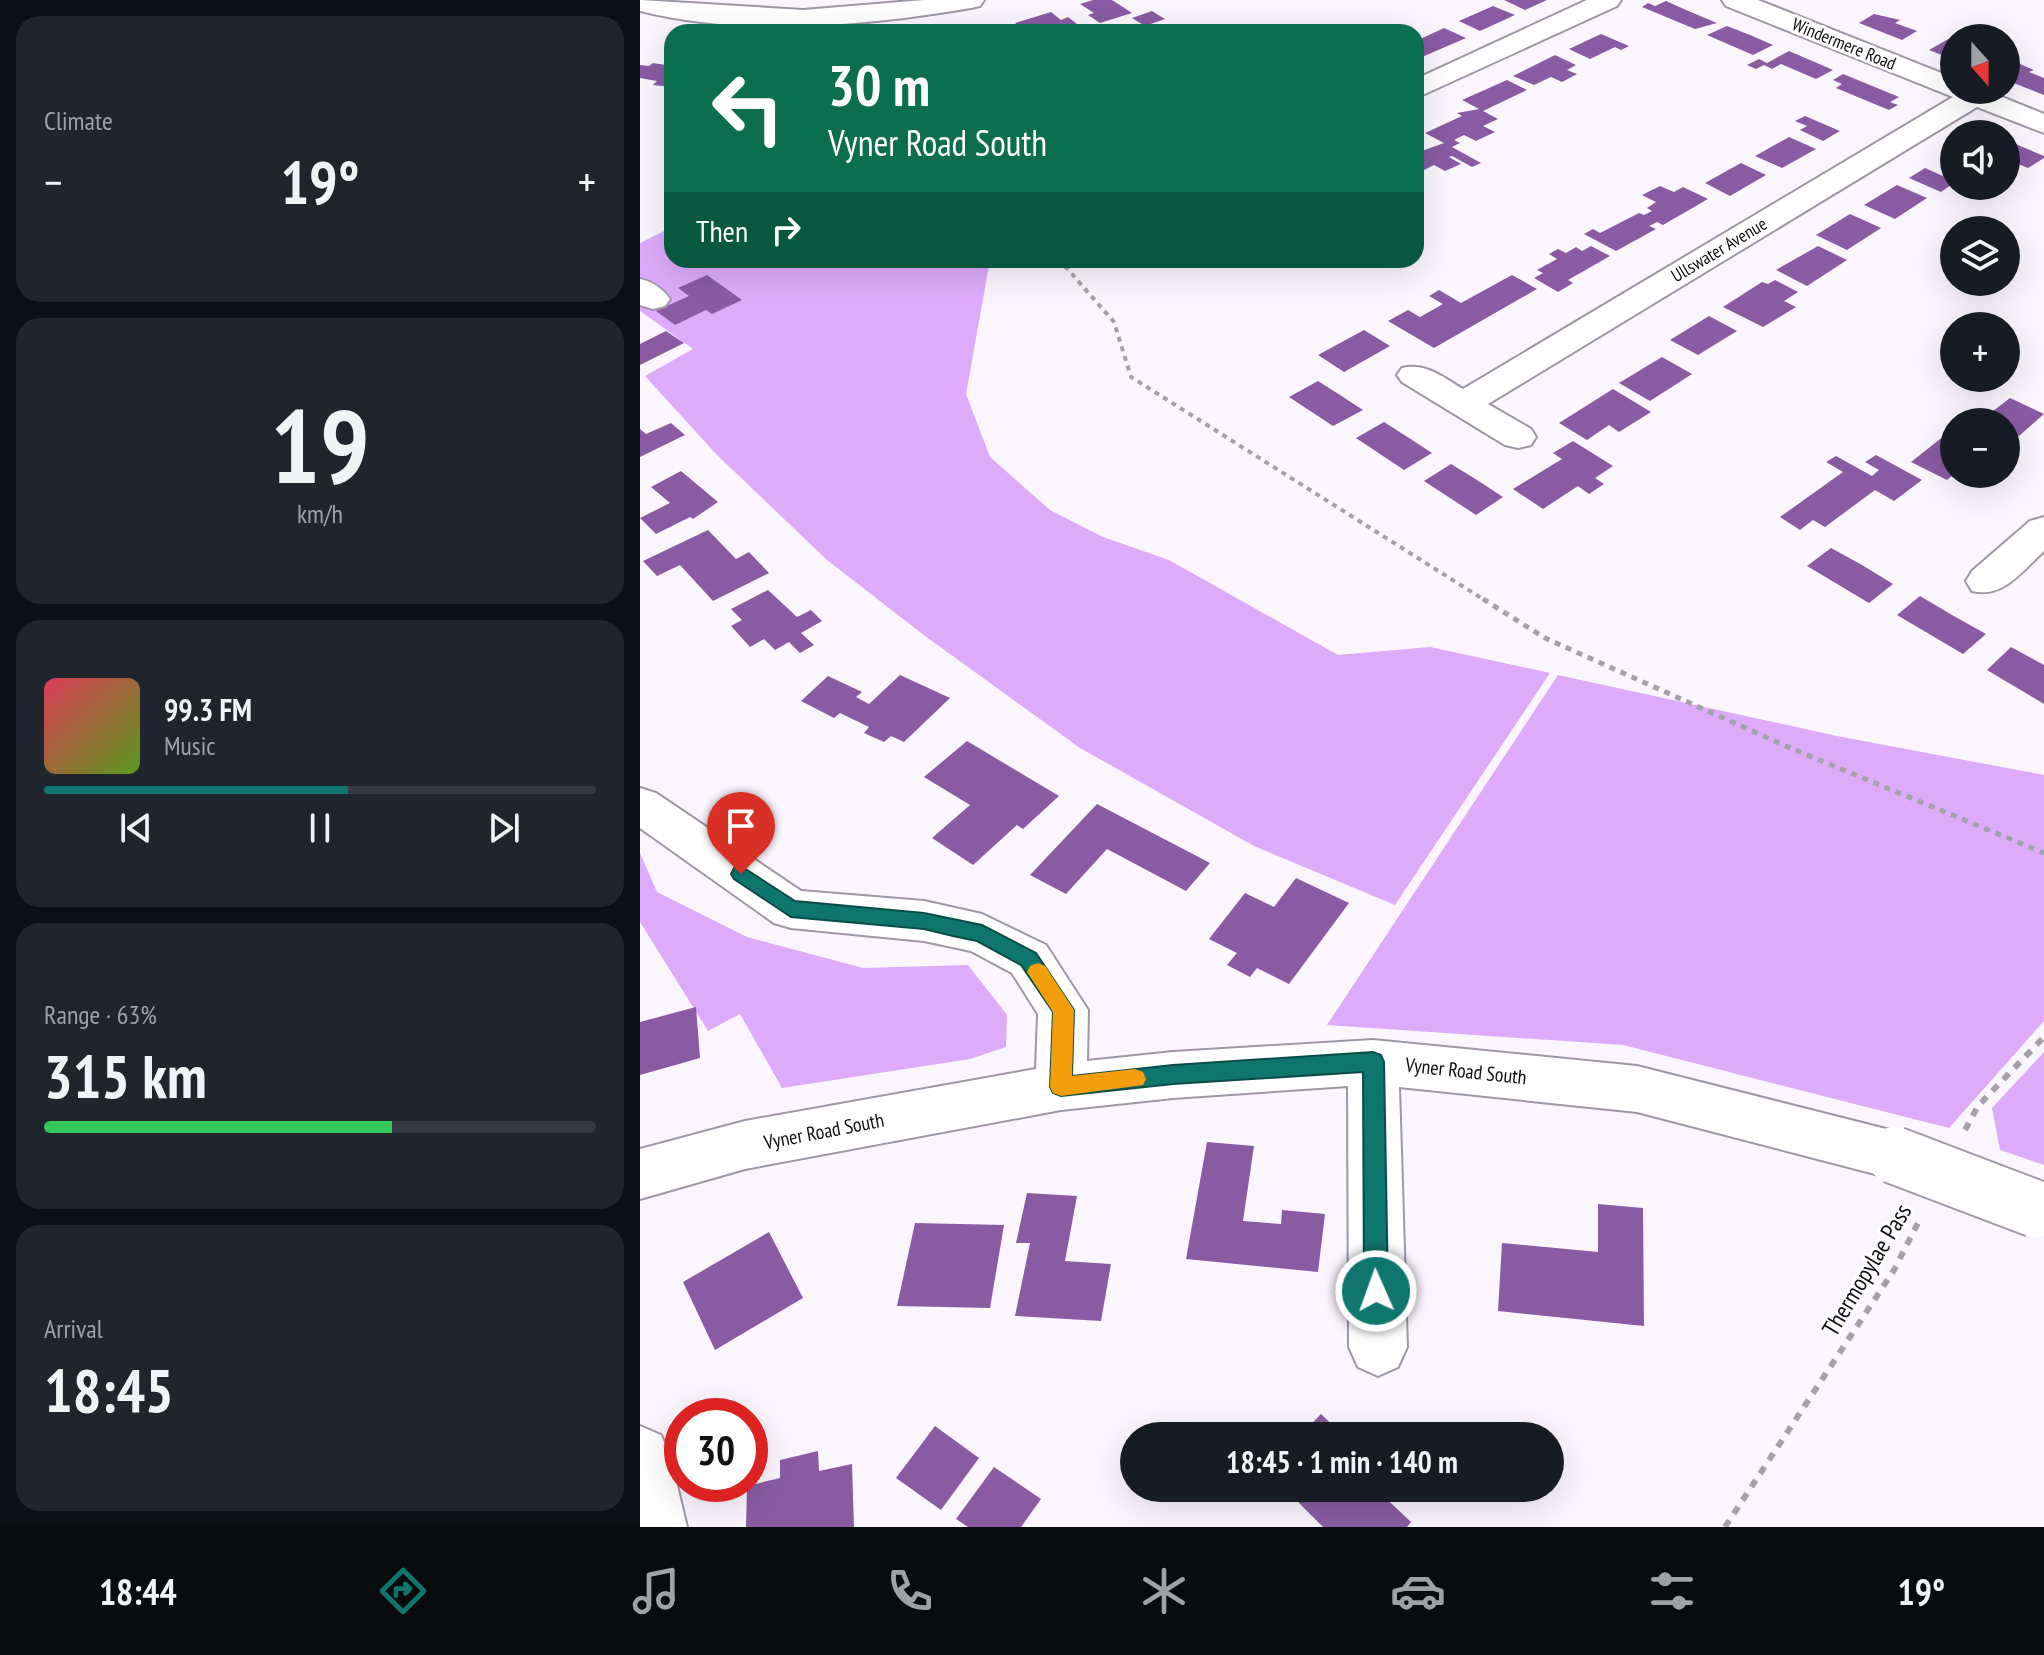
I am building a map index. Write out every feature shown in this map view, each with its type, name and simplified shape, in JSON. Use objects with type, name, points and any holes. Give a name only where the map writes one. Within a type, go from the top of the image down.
[{"type":"street","points":[[846,24],[903,6],[971,0]]},
{"type":"street","points":[[1424,86],[1608,0]]},
{"type":"street","name":"Windermere Road","points":[[1735,0],[1940,82]]},
{"type":"street","points":[[640,3],[740,17],[830,24]]},
{"type":"street","name":"Ullswater Avenue","points":[[1463,404],[1942,104]]},
{"type":"street","name":"Windermere Road","points":[[1995,104],[2044,124]]},
{"type":"street","points":[[1414,375],[1518,437]]},
{"type":"street","points":[[1986,581],[2044,530]]},
{"type":"street","points":[[640,805],[791,909],[924,921],[953,927],[982,934],[1029,959],[1063,1010],[1061,1087]]},
{"type":"street","points":[[1373,1062],[1378,1347]]},
{"type":"street","name":"Vyner Road South","points":[[640,1174],[745,1145],[1061,1087],[1173,1075],[1373,1062],[1637,1089],[1894,1155],[2040,1211]]},
{"type":"street","points":[[640,1456],[656,1527]]},
{"type":"path","points":[[1066,268],[1114,322],[1131,377],[1545,638],[1788,747],[2044,853]]},
{"type":"path","points":[[1964,1133],[1978,1106],[2044,1037]]},
{"type":"path","name":"Thermopylae Pass","points":[[1725,1527],[1894,1270],[1929,1202]]},
{"type":"shaded area","points":[[664,231],[664,268],[989,268],[966,394],[990,457],[1050,510],[1103,537],[1169,560],[1338,655],[1430,647],[1550,673],[1395,905],[1254,846],[1080,748],[925,636],[827,560],[717,455],[645,376],[693,349],[640,311],[640,243]]},
{"type":"shaded area","points":[[1558,675],[1837,736],[2044,775],[2044,1021],[1949,1128],[1623,1045],[1327,1025]]},
{"type":"shaded area","points":[[640,853],[657,892],[747,937],[863,968],[968,965],[1007,1015],[1006,1047],[970,1059],[782,1088],[740,1014],[708,1031],[640,922]]},
{"type":"shaded area","points":[[2044,1052],[2044,1165],[2000,1150],[1992,1108]]},
{"type":"building","points":[[1112,0],[1132,13],[1100,23],[1088,15],[1094,13],[1080,4]]},
{"type":"building","points":[[1504,0],[1547,0],[1525,10]]},
{"type":"building","points":[[1666,1],[1717,23],[1695,29],[1642,7],[1648,3],[1655,6]]},
{"type":"building","points":[[1493,6],[1515,15],[1480,31],[1459,21]]},
{"type":"building","points":[[1152,11],[1165,19],[1142,24],[1132,18]]},
{"type":"building","points":[[1051,12],[1061,20],[1068,17],[1077,24],[1016,24]]},
{"type":"building","points":[[1874,14],[1900,20],[1895,23],[1917,31],[1902,40],[1859,23]]},
{"type":"building","points":[[1727,26],[1773,45],[1753,55],[1707,35]]},
{"type":"building","points":[[1444,28],[1466,38],[1424,56],[1424,37]]},
{"type":"building","points":[[1601,34],[1629,46],[1621,50],[1615,47],[1590,59],[1569,49]]},
{"type":"building","points":[[1940,44],[1940,54],[1929,50]]},
{"type":"building","points":[[1789,51],[1833,70],[1816,79],[1781,64],[1772,69],[1764,65],[1756,69],[1747,65],[1759,59],[1767,63]]},
{"type":"building","points":[[1555,55],[1576,65],[1567,70],[1577,74],[1562,82],[1551,77],[1534,85],[1513,76]]},
{"type":"building","points":[[653,63],[664,65],[664,86],[653,85],[657,81],[640,78],[640,65]]},
{"type":"building","points":[[2020,64],[2044,78],[2044,95],[2020,86]]},
{"type":"building","points":[[1843,74],[1899,97],[1890,102],[1898,105],[1889,110],[1836,88],[1842,84],[1833,80]]},
{"type":"building","points":[[1507,80],[1527,90],[1483,111],[1498,119],[1483,126],[1495,132],[1476,141],[1464,135],[1454,140],[1460,143],[1452,147],[1481,163],[1472,167],[1452,156],[1449,157],[1461,164],[1445,171],[1434,165],[1424,170],[1424,150],[1444,143],[1425,133],[1462,116],[1457,113],[1479,109],[1462,100]]},
{"type":"building","points":[[1805,116],[1840,131],[1823,141],[1800,130],[1807,126],[1795,121]]},
{"type":"building","points":[[1789,137],[1816,149],[1782,168],[1755,156]]},
{"type":"building","points":[[2020,146],[2044,156],[2028,168],[2020,165]]},
{"type":"building","points":[[1741,163],[1766,175],[1730,196],[1705,183]]},
{"type":"building","points":[[1925,168],[1940,175],[1940,192],[1909,178]]},
{"type":"building","points":[[1897,185],[1927,198],[1895,219],[1864,205]]},
{"type":"building","points":[[1660,186],[1674,192],[1683,187],[1708,199],[1663,225],[1657,222],[1649,226],[1656,229],[1616,251],[1584,234],[1593,229],[1600,233],[1639,213],[1644,215],[1652,211],[1647,208],[1656,202],[1642,195]]},
{"type":"building","points":[[1850,214],[1881,228],[1847,250],[1816,235]]},
{"type":"building","points":[[1591,246],[1610,256],[1568,280],[1573,283],[1558,292],[1534,278],[1543,273],[1537,270],[1557,259],[1549,254],[1558,249],[1566,253],[1576,247],[1582,251]]},
{"type":"building","points":[[1818,246],[1847,260],[1807,286],[1776,270]]},
{"type":"building","points":[[707,275],[742,300],[712,314],[706,310],[675,325],[656,311],[689,296],[678,288]]},
{"type":"building","points":[[1512,275],[1537,289],[1434,348],[1388,321],[1408,310],[1420,317],[1443,304],[1429,296],[1439,290],[1461,303]]},
{"type":"building","points":[[1775,280],[1798,292],[1784,301],[1796,307],[1763,327],[1723,307],[1762,282],[1768,284]]},
{"type":"building","points":[[1709,316],[1737,331],[1698,355],[1670,340]]},
{"type":"building","points":[[1364,330],[1390,346],[1344,372],[1318,355]]},
{"type":"building","points":[[666,331],[684,343],[640,365],[640,344]]},
{"type":"building","points":[[1662,357],[1692,374],[1650,401],[1619,383]]},
{"type":"building","points":[[1318,381],[1363,410],[1333,426],[1289,397]]},
{"type":"building","points":[[1613,389],[1651,412],[1619,432],[1609,425],[1587,440],[1559,423]]},
{"type":"building","points":[[2010,398],[2044,414],[2020,435],[2020,408],[1997,408]]},
{"type":"building","points":[[1384,422],[1432,453],[1404,470],[1356,438]]},
{"type":"building","points":[[671,423],[685,435],[640,457],[640,429],[646,434]]},
{"type":"building","points":[[1940,439],[1940,476],[1911,462]]},
{"type":"building","points":[[1573,441],[1613,466],[1595,478],[1604,484],[1589,494],[1578,486],[1543,509],[1513,489],[1562,459],[1553,453]]},
{"type":"building","points":[[1876,455],[1922,480],[1894,501],[1875,490],[1825,527],[1813,520],[1800,530],[1780,517],[1843,472],[1826,462],[1836,456],[1872,476],[1879,470],[1865,462]]},
{"type":"building","points":[[1451,464],[1503,497],[1476,515],[1424,481]]},
{"type":"building","points":[[681,471],[718,502],[693,519],[690,517],[656,534],[640,518],[670,503],[651,487]]},
{"type":"building","points":[[708,530],[736,559],[749,552],[769,573],[713,601],[680,565],[657,576],[643,561]]},
{"type":"building","points":[[1831,548],[1893,584],[1869,603],[1807,566]]},
{"type":"building","points":[[768,590],[797,617],[811,610],[822,621],[801,633],[814,645],[800,653],[789,642],[775,650],[764,639],[750,647],[731,626],[742,620],[731,609]]},
{"type":"building","points":[[1920,596],[1986,634],[1963,654],[1897,615]]},
{"type":"building","points":[[2011,647],[2044,665],[2044,704],[1987,670]]},
{"type":"building","points":[[900,675],[950,698],[904,742],[891,736],[884,742],[864,733],[869,727],[840,713],[834,718],[801,701],[828,676],[862,692],[856,697],[869,704]]},
{"type":"building","points":[[967,741],[1059,796],[1023,829],[1017,825],[973,865],[932,838],[970,805],[924,777]]},
{"type":"building","points":[[1097,804],[1210,863],[1186,891],[1107,849],[1066,894],[1030,875]]},
{"type":"building","points":[[1296,878],[1349,903],[1289,984],[1257,968],[1250,977],[1227,965],[1237,953],[1209,939],[1245,893],[1274,907]]},
{"type":"building","points":[[696,1007],[700,1058],[640,1075],[640,1022]]},
{"type":"building","points":[[1207,1142],[1254,1146],[1243,1221],[1281,1224],[1282,1210],[1325,1214],[1318,1272],[1186,1259]]},
{"type":"building","points":[[1027,1193],[1077,1196],[1065,1261],[1111,1264],[1101,1321],[1015,1316],[1030,1243],[1016,1243]]},
{"type":"building","points":[[1598,1204],[1643,1208],[1644,1326],[1498,1311],[1502,1243],[1598,1252]]},
{"type":"building","points":[[915,1223],[1004,1225],[990,1308],[897,1306]]},
{"type":"building","points":[[769,1232],[803,1298],[715,1350],[683,1282]]},
{"type":"building","points":[[1321,1414],[1329,1422],[1313,1422]]},
{"type":"building","points":[[935,1426],[979,1458],[941,1510],[896,1478]]},
{"type":"building","points":[[818,1451],[819,1471],[852,1464],[854,1527],[746,1527],[747,1502],[768,1502],[768,1481],[780,1478],[780,1460]]},
{"type":"building","points":[[994,1467],[1041,1499],[1021,1527],[968,1527],[956,1519]]},
{"type":"building","points":[[1298,1502],[1390,1502],[1411,1522],[1407,1527],[1323,1527]]},
{"type":"slow traffic","points":[[1038,972],[1063,1010],[1061,1087],[1135,1079]]},
{"type":"route","points":[[741,874],[791,909],[924,921],[953,927],[982,934],[1029,959],[1063,1010],[1061,1087],[1173,1075],[1373,1062],[1376,1291]]}]
